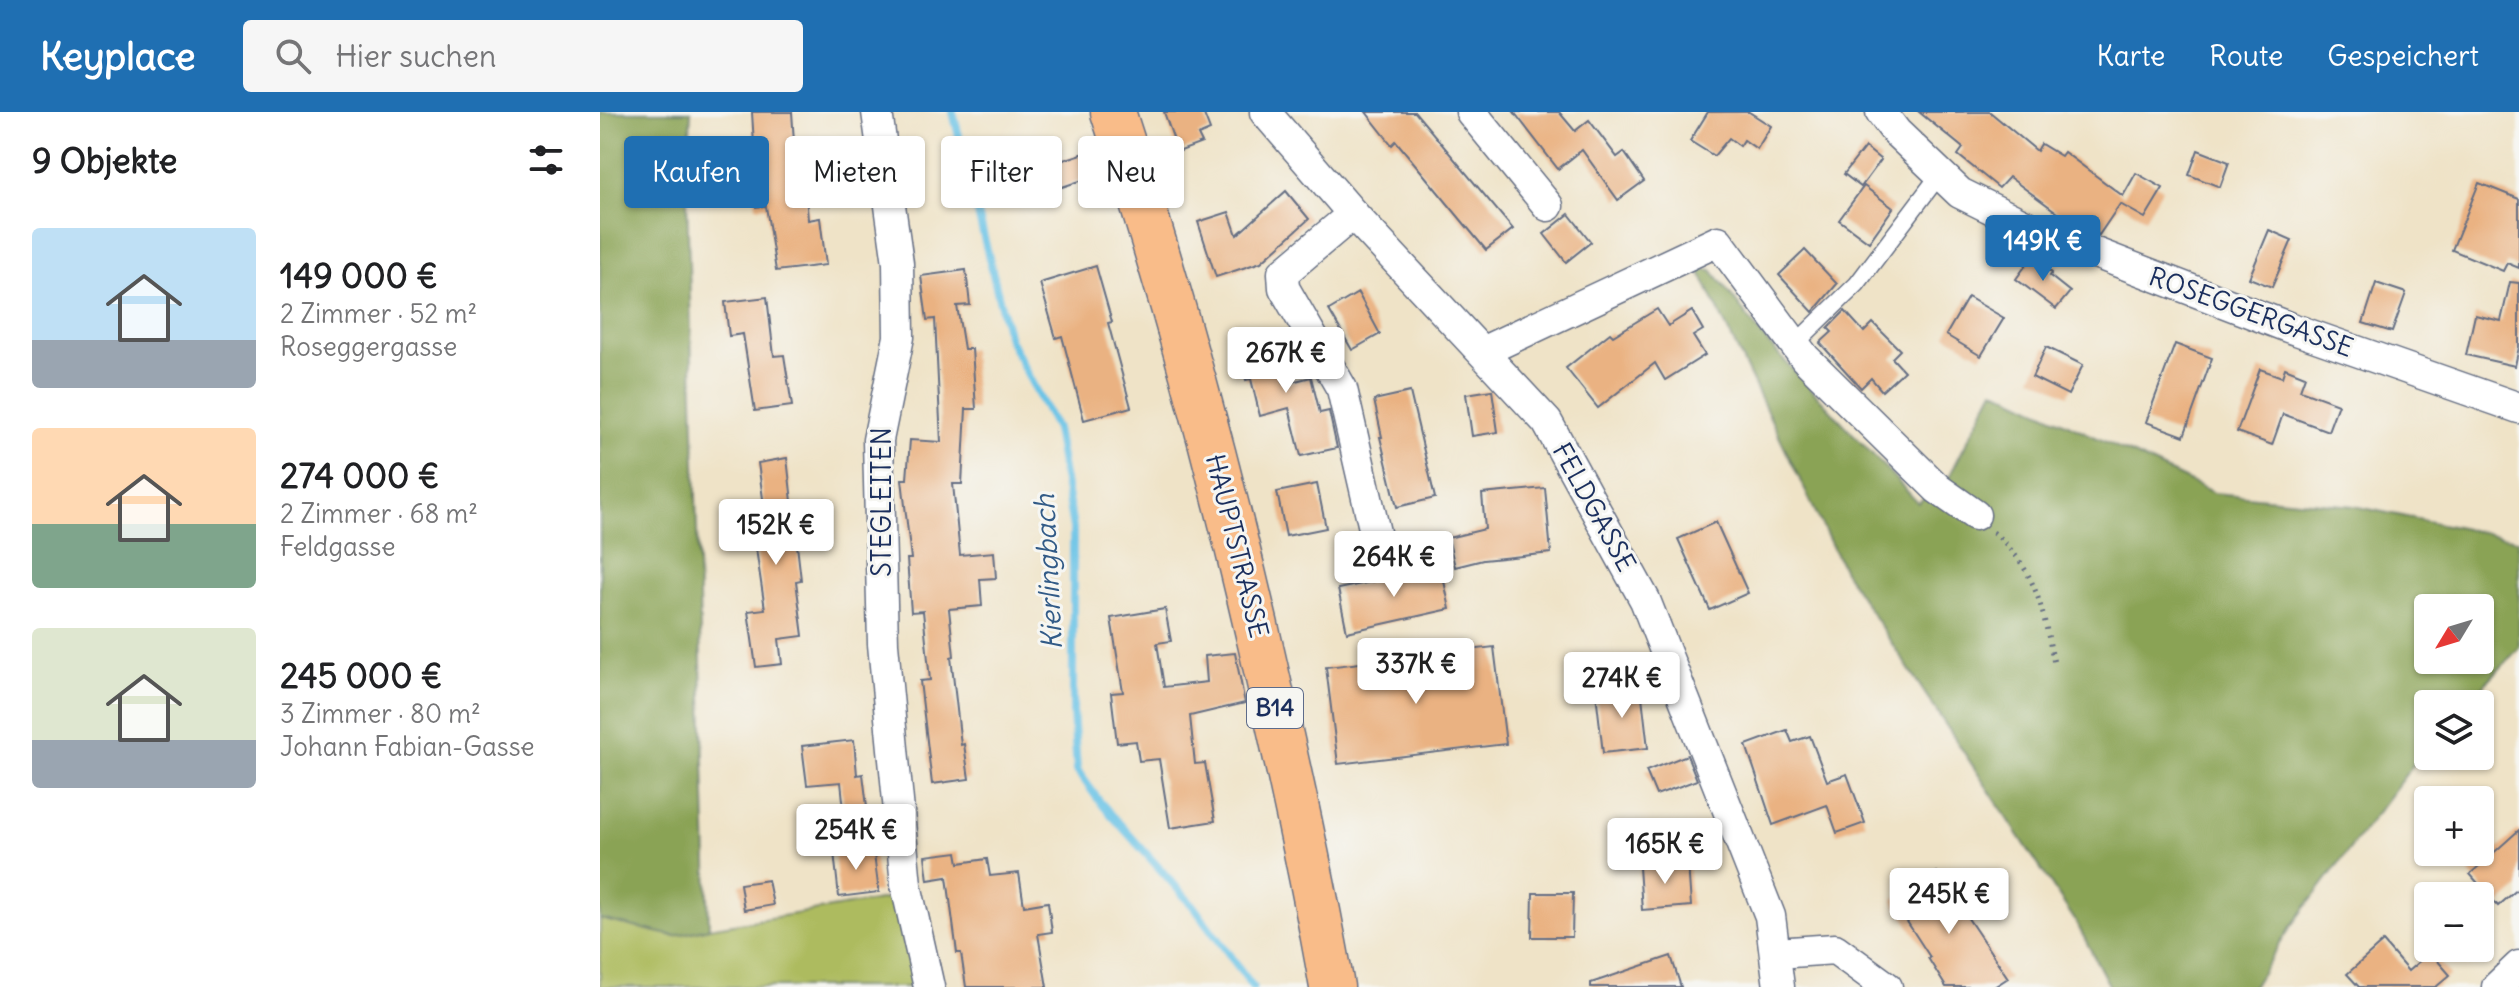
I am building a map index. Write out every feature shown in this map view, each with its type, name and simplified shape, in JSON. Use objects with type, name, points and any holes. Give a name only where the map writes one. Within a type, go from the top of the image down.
[{"type":"main road","name":"HAUPTSTRASSE","points":[[1113,112],[1198,392],[1237,537],[1314,880],[1332,987]]},
{"type":"street","name":"STEGLEITEN","points":[[877,112],[898,263],[899,337],[878,440],[883,644],[906,885],[929,987]]},
{"type":"street","name":"FELDGASSE","points":[[1265,112],[1353,214],[1547,422],[1645,600],[1770,916],[1779,987]]},
{"type":"street","points":[[1471,112],[1548,206]]},
{"type":"street","name":"ROSEGGERGASSE","points":[[1881,112],[1896,132],[1960,193],[2033,229],[2288,327],[2519,408]]},
{"type":"street","points":[[1353,214],[1283,273],[1284,288],[1342,389],[1379,550]]},
{"type":"street","points":[[1484,351],[1718,241],[1805,358],[1938,489],[1975,515]]},
{"type":"street","points":[[1776,953],[1835,949],[1887,987]]},
{"type":"street","points":[[2497,987],[2519,966]]},
{"type":"lane","points":[[1795,344],[1857,284],[1940,174]]},
{"type":"path","points":[[1975,515],[2024,564],[2041,601],[2054,663]]},
{"type":"green space","points":[[600,112],[691,112],[690,136],[624,136],[624,208],[687,208],[709,928],[674,936],[600,919]]},
{"type":"green space","points":[[1698,268],[1712,270],[1766,341],[1918,503],[1949,477],[1994,389],[2214,493],[2354,506],[2519,540],[2519,648],[2479,690],[2414,690],[2414,764],[2290,928],[2253,987],[2110,987],[2076,922],[1844,571]]},
{"type":"green space","points":[[892,898],[916,987],[600,987],[600,919],[674,936]]},
{"type":"building","points":[[752,112],[792,112],[794,136],[785,136],[785,208],[807,208],[808,220],[820,218],[826,265],[776,271],[766,208],[769,208],[769,136],[753,136]]},
{"type":"building","points":[[1164,112],[1203,112],[1210,130],[1198,135],[1202,143],[1184,150],[1184,136],[1172,136]]},
{"type":"building","points":[[1366,112],[1415,112],[1513,229],[1486,250],[1396,141],[1392,145]]},
{"type":"building","points":[[1514,112],[1559,112],[1575,131],[1589,120],[1617,157],[1624,152],[1644,181],[1618,200],[1582,150],[1558,169]]},
{"type":"building","points":[[1708,112],[1749,112],[1771,126],[1757,149],[1744,140],[1740,146],[1729,138],[1714,156],[1690,141]]},
{"type":"building","points":[[1919,112],[1990,112],[2037,151],[2041,144],[2061,156],[2064,152],[2123,196],[2136,173],[2163,188],[2145,218],[2120,204],[2099,235],[2072,217],[2069,221],[2009,177],[1999,188],[1958,155],[1963,148]]},
{"type":"building","points":[[1865,147],[1881,160],[1861,187],[1844,174]]},
{"type":"building","points":[[2198,150],[2229,162],[2220,187],[2189,175]]},
{"type":"building","points":[[1078,155],[1078,182],[1062,187],[1062,160]]},
{"type":"building","points":[[2479,183],[2519,199],[2519,268],[2507,263],[2503,271],[2452,250]]},
{"type":"building","points":[[1864,186],[1893,208],[1869,242],[1839,220]]},
{"type":"building","points":[[1286,191],[1309,219],[1261,262],[1216,277],[1198,222],[1229,212],[1237,235]]},
{"type":"building","points":[[1569,214],[1591,242],[1566,262],[1544,234]]},
{"type":"building","points":[[2269,230],[2292,240],[2272,287],[2249,278]]},
{"type":"building","points":[[1805,250],[1837,284],[1813,312],[1779,275]]},
{"type":"building","points":[[2032,257],[2070,292],[2056,309],[2016,279]]},
{"type":"building","points":[[1096,266],[1131,407],[1084,420],[1062,336],[1056,338],[1040,283]]},
{"type":"building","points":[[966,270],[970,305],[957,306],[964,349],[972,349],[976,409],[966,409],[962,484],[953,484],[960,555],[994,552],[996,578],[980,579],[982,606],[949,609],[961,745],[964,744],[969,779],[932,784],[920,681],[930,680],[923,611],[911,612],[907,559],[911,559],[902,479],[907,479],[910,440],[941,442],[935,319],[927,320],[921,276]]},
{"type":"building","points":[[2510,282],[2519,283],[2519,347],[2515,366],[2466,355],[2475,315],[2501,321]]},
{"type":"building","points":[[2376,283],[2406,293],[2392,332],[2363,323]]},
{"type":"building","points":[[1358,293],[1380,334],[1352,350],[1329,310]]},
{"type":"building","points":[[767,297],[774,356],[784,355],[792,406],[755,411],[743,334],[729,336],[725,302]]},
{"type":"building","points":[[1968,297],[2004,318],[1981,356],[1946,335]]},
{"type":"building","points":[[1657,309],[1668,326],[1692,311],[1703,330],[1693,336],[1705,355],[1665,380],[1655,363],[1598,408],[1566,368],[1610,333],[1613,336]]},
{"type":"building","points":[[1845,311],[1864,332],[1873,323],[1900,350],[1892,358],[1904,371],[1882,391],[1871,378],[1861,388],[1820,343],[1832,332],[1828,328]]},
{"type":"building","points":[[1273,333],[1284,384],[1311,377],[1320,413],[1329,411],[1337,448],[1301,456],[1289,408],[1260,416],[1251,379],[1246,380],[1237,341]]},
{"type":"building","points":[[2175,344],[2212,358],[2184,436],[2146,422]]},
{"type":"building","points":[[2046,347],[2083,365],[2068,395],[2032,377]]},
{"type":"building","points":[[2285,368],[2305,376],[2300,390],[2338,404],[2328,431],[2283,414],[2272,445],[2237,432],[2260,369],[2282,377]]},
{"type":"building","points":[[1492,390],[1498,432],[1472,436],[1466,394]]},
{"type":"building","points":[[1410,392],[1435,498],[1397,507],[1374,400]]},
{"type":"building","points":[[787,458],[801,580],[796,581],[803,636],[779,639],[782,664],[756,667],[748,611],[765,609],[752,522],[766,520],[758,463]]},
{"type":"building","points":[[1317,484],[1326,528],[1286,536],[1277,492]]},
{"type":"building","points":[[1545,488],[1551,553],[1483,560],[1455,567],[1448,538],[1485,529],[1482,494]]},
{"type":"building","points":[[1716,522],[1748,593],[1710,610],[1678,539]]},
{"type":"building","points":[[1441,567],[1450,609],[1347,632],[1338,589]]},
{"type":"building","points":[[1165,609],[1171,641],[1157,643],[1164,687],[1207,682],[1205,656],[1235,653],[1245,703],[1190,716],[1195,764],[1205,763],[1215,821],[1170,828],[1159,759],[1139,761],[1136,741],[1117,743],[1111,693],[1123,692],[1111,618]]},
{"type":"building","points":[[1494,647],[1506,744],[1338,764],[1326,667]]},
{"type":"building","points":[[1641,688],[1648,748],[1603,753],[1596,693]]},
{"type":"building","points":[[1787,730],[1792,742],[1810,736],[1827,781],[1847,774],[1865,823],[1837,833],[1827,805],[1773,825],[1746,745]]},
{"type":"building","points":[[854,740],[857,775],[863,774],[867,807],[844,810],[841,782],[807,785],[802,746]]},
{"type":"building","points":[[1687,755],[1697,780],[1656,795],[1646,771]]},
{"type":"building","points":[[2519,830],[2519,888],[2498,906],[2494,901],[2494,882],[2477,882],[2470,874],[2479,866],[2494,866],[2494,852]]},
{"type":"building","points":[[873,847],[879,892],[839,897],[834,852]]},
{"type":"building","points":[[957,852],[959,863],[987,859],[990,876],[1019,873],[1024,906],[1048,902],[1052,932],[1038,934],[1047,987],[966,987],[961,953],[957,953],[947,877],[928,880],[925,856]]},
{"type":"building","points":[[1688,863],[1691,906],[1642,910],[1639,867]]},
{"type":"building","points":[[1937,872],[2008,978],[1994,987],[1946,987],[1893,900]]},
{"type":"building","points":[[768,880],[773,905],[744,910],[740,884]]},
{"type":"building","points":[[1533,893],[1573,893],[1572,937],[1532,937]]},
{"type":"building","points":[[2383,942],[2408,971],[2418,962],[2439,962],[2450,975],[2436,987],[2359,987],[2347,974]]},
{"type":"building","points":[[1671,956],[1681,987],[1591,987],[1591,983]]},
{"type":"waterway","name":"Kierlingbach","points":[[953,112],[1009,339],[1056,429],[1073,528],[1073,712],[1077,770],[1100,802],[1194,907],[1253,987]]}]
